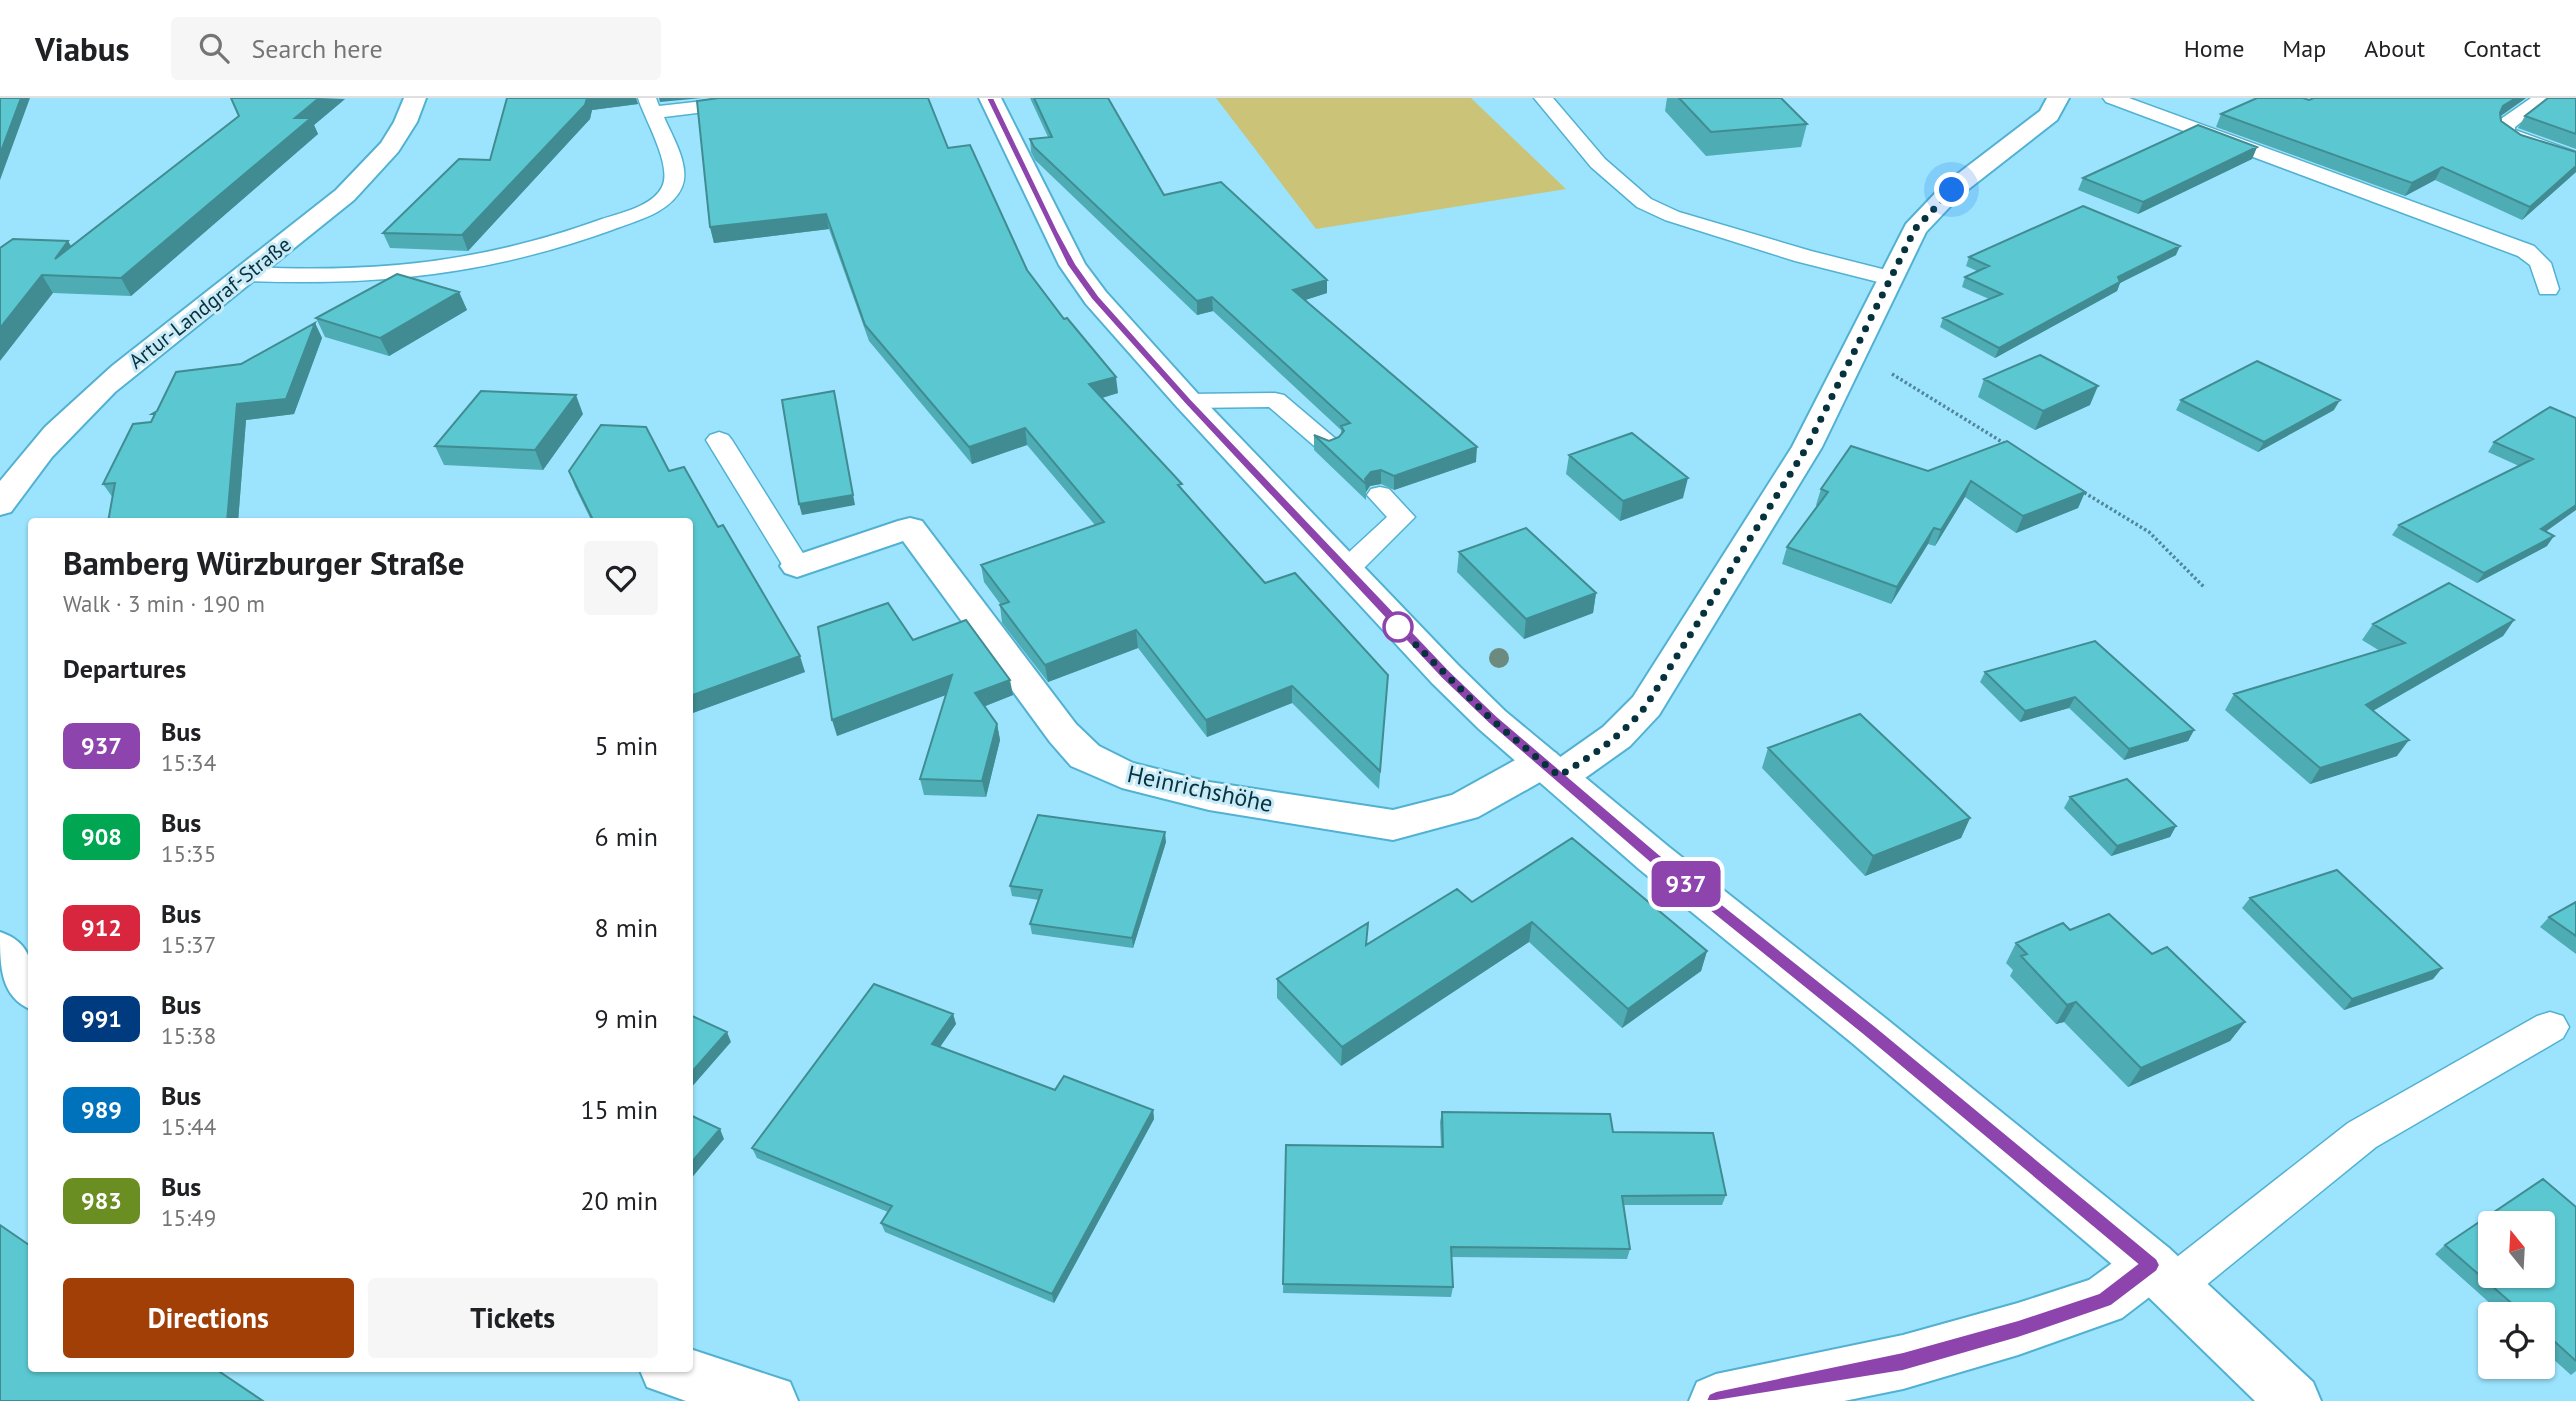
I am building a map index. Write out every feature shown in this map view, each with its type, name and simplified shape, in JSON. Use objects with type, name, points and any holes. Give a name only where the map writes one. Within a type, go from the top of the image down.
[{"type":"street","name":"Artur-Landgraf-Straße","points":[[0,505],[40,450],[93,397],[351,189],[394,139],[415,98]]},
{"type":"street","points":[[990,98],[1072,265],[1096,298],[1188,401],[1445,674],[1654,858],[1868,1030],[2162,1275],[2294,1401]]},
{"type":"street","points":[[1550,769],[1605,748],[1629,728],[1646,706],[1807,447],[1915,229],[1952,190],[2020,141],[2049,115],[2058,98]]},
{"type":"street","name":"Heinrichshöhe","points":[[797,566],[910,528],[1063,733],[1084,756],[1122,774],[1209,796],[1393,825],[1464,807],[1550,769]]},
{"type":"street","points":[[0,949],[28,987]]},
{"type":"street","points":[[1716,1401],[1903,1362],[2018,1329],[2104,1300],[2162,1275]]},
{"type":"street","points":[[679,1372],[771,1401]]},
{"type":"lane","points":[[247,274],[363,277],[462,267],[526,253],[654,206],[672,188],[676,169],[649,106],[778,98]]},
{"type":"lane","points":[[1543,98],[1598,163],[1644,203],[1672,216],[1737,236],[1890,278]]},
{"type":"lane","points":[[2112,98],[2526,251],[2540,263],[2548,289]]},
{"type":"lane","points":[[2543,98],[2505,125],[2506,133],[2522,141],[2576,158]]},
{"type":"lane","points":[[1188,401],[1275,400],[1328,445]]},
{"type":"lane","points":[[719,440],[797,566]]},
{"type":"lane","points":[[1346,570],[1402,517],[1380,495]]},
{"type":"lane","points":[[2162,1275],[2362,1135],[2550,1027]]},
{"type":"path","points":[[1856,352],[2008,446]]},
{"type":"path","points":[[2079,489],[2149,532],[2204,587]]},
{"type":"shaded area","points":[[1216,98],[1471,98],[1566,189],[1316,229]]},
{"type":"building","points":[[0,98],[21,98],[0,154]]},
{"type":"building","points":[[231,98],[319,98],[295,118],[311,118],[121,278],[42,275],[0,328],[0,248],[13,239],[68,241],[55,259],[239,116]]},
{"type":"building","points":[[507,98],[587,98],[585,105],[462,235],[383,233],[459,159],[490,160]]},
{"type":"building","points":[[719,98],[928,98],[948,148],[970,145],[1027,270],[1064,319],[1067,318],[1116,377],[1089,384],[1182,484],[1178,485],[1265,583],[1295,573],[1388,675],[1380,771],[1292,686],[1206,720],[1136,630],[1045,665],[1000,605],[1009,602],[981,565],[1104,522],[1025,428],[969,447],[865,325],[826,214],[710,227],[697,101]]},
{"type":"building","points":[[1034,98],[1108,98],[1164,195],[1221,182],[1327,280],[1293,290],[1477,447],[1394,476],[1381,470],[1371,472],[1365,479],[1367,485],[1314,435],[1329,441],[1339,437],[1344,431],[1341,426],[1350,423],[1212,297],[1197,301],[1034,147],[1030,139],[1052,137]]},
{"type":"building","points":[[1679,98],[1781,98],[1807,124],[1711,132]]},
{"type":"building","points":[[2257,98],[2516,98],[2503,106],[2501,121],[2521,135],[2576,152],[2576,166],[2530,207],[2442,167],[2412,183],[2221,114]]},
{"type":"building","points":[[2548,98],[2576,98],[2576,134],[2525,116]]},
{"type":"building","points":[[2198,125],[2257,147],[2143,202],[2083,178]]},
{"type":"building","points":[[2083,206],[2180,246],[2118,277],[2120,282],[1999,348],[1943,318],[2002,294],[1965,277],[1989,266],[1969,257]]},
{"type":"building","points":[[397,274],[459,292],[380,338],[316,318]]},
{"type":"building","points":[[315,323],[286,399],[237,404],[227,518],[109,518],[115,483],[103,484],[133,424],[151,422],[155,414],[152,414],[157,411],[176,372],[241,364]]},
{"type":"building","points":[[2040,355],[2098,386],[2043,411],[1984,379]]},
{"type":"building","points":[[2257,361],[2340,400],[2264,442],[2181,400]]},
{"type":"building","points":[[481,391],[576,395],[535,450],[435,446]]},
{"type":"building","points":[[834,391],[853,495],[799,504],[782,400]]},
{"type":"building","points":[[2550,407],[2576,418],[2576,505],[2541,529],[2554,536],[2484,573],[2399,525],[2533,459],[2494,442]]},
{"type":"building","points":[[601,425],[646,427],[669,471],[684,467],[718,527],[723,525],[800,656],[693,695],[693,518],[592,518],[569,471]]},
{"type":"building","points":[[1632,433],[1688,478],[1623,501],[1569,455]]},
{"type":"building","points":[[2007,441],[2085,492],[2023,516],[1971,481],[1941,530],[1934,528],[1897,587],[1787,547],[1828,492],[1821,489],[1851,446],[1928,471]]},
{"type":"building","points":[[1526,528],[1596,593],[1526,619],[1459,552]]},
{"type":"building","points":[[2449,583],[2514,620],[2366,705],[2409,740],[2320,768],[2234,694],[2405,643],[2373,624]]},
{"type":"building","points":[[888,603],[913,640],[966,620],[1010,680],[975,693],[997,724],[982,781],[920,779],[952,675],[832,720],[818,627]]},
{"type":"building","points":[[2095,641],[2194,730],[2129,749],[2075,697],[2025,711],[1985,672]]},
{"type":"building","points":[[1860,714],[1970,818],[1873,856],[1768,748]]},
{"type":"building","points":[[2127,779],[2176,826],[2117,846],[2070,797]]},
{"type":"building","points":[[1038,815],[1165,832],[1132,938],[1030,924],[1042,890],[1010,886]]},
{"type":"building","points":[[1572,838],[1707,951],[1628,1009],[1532,922],[1342,1047],[1277,979],[1368,923],[1366,945],[1457,889],[1472,902]]},
{"type":"building","points":[[2337,870],[2442,968],[2352,999],[2250,898]]},
{"type":"building","points":[[2576,902],[2576,936],[2549,917]]},
{"type":"building","points":[[2109,914],[2152,954],[2167,947],[2245,1022],[2141,1068],[2076,1002],[2067,1005],[2021,956],[2027,954],[2016,943],[2063,923],[2070,930]]},
{"type":"building","points":[[874,984],[953,1014],[932,1044],[1055,1090],[1064,1076],[1153,1110],[1052,1294],[881,1223],[892,1206],[752,1148]]},
{"type":"building","points":[[693,1016],[727,1032],[693,1071]]},
{"type":"building","points":[[1442,1112],[1610,1114],[1613,1132],[1713,1133],[1726,1195],[1622,1196],[1630,1249],[1451,1247],[1453,1287],[1283,1284],[1286,1145],[1443,1147]]},
{"type":"building","points":[[693,1116],[720,1129],[693,1160]]},
{"type":"building","points":[[2543,1179],[2576,1207],[2576,1361],[2555,1342],[2555,1302],[2510,1302],[2494,1288],[2555,1288],[2555,1211],[2495,1211]]},
{"type":"building","points":[[2478,1223],[2478,1274],[2445,1245]]},
{"type":"building","points":[[0,1225],[28,1244],[28,1372],[220,1372],[263,1401],[0,1401]]},
{"type":"bus line","name":"937","points":[[990,98],[1072,265],[1096,298],[1399,628],[1492,720],[1654,858],[1868,1030],[2151,1265],[2104,1300],[2018,1329],[1903,1362],[1716,1401]]},
{"type":"route","points":[[1398,627],[1492,720],[1559,776],[1605,748],[1629,728],[1646,706],[1807,447],[1856,352],[1903,249],[1927,214],[1952,190]]}]
